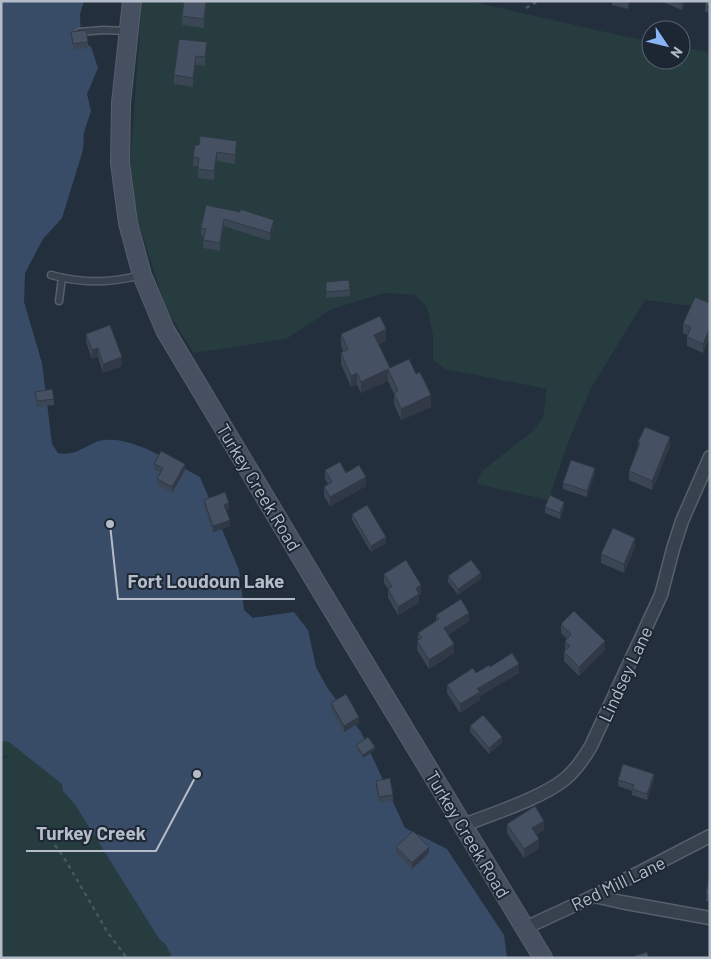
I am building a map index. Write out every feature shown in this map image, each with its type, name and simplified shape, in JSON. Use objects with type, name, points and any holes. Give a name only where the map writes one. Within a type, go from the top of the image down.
[{"type":"street","name":"Turkey Creek Road","points":[[132,1],[121,103],[120,163],[128,223],[142,275],[165,330],[394,714],[543,958]]},
{"type":"street","name":"Lindsey Lane","points":[[464,826],[557,785],[584,758],[661,595],[682,521],[710,457]]},
{"type":"street","name":"Red Mill Lane","points":[[525,928],[594,896],[710,836]]},
{"type":"street","points":[[594,896],[710,918]]},
{"type":"lane","points":[[75,32],[130,31]]},
{"type":"lane","points":[[51,274],[75,281],[114,280],[142,275]]},
{"type":"lane","points":[[59,301],[62,278]]},
{"type":"path","points":[[526,8],[538,1]]},
{"type":"path","points":[[55,845],[108,934],[127,958]]},
{"type":"green space","points":[[142,1],[470,1],[641,39],[641,70],[691,70],[691,49],[710,52],[710,308],[645,300],[591,388],[571,435],[548,500],[476,484],[482,471],[534,430],[543,417],[547,389],[445,369],[433,360],[433,335],[427,307],[415,295],[384,293],[332,309],[286,339],[194,353],[166,309],[135,211],[130,166]]},
{"type":"green space","points":[[1,741],[9,742],[69,782],[86,821],[159,939],[166,945],[172,958],[1,958],[1,759],[9,757],[1,757]]},
{"type":"water","points":[[1,1],[84,1],[80,14],[81,40],[91,47],[98,68],[87,94],[91,111],[84,132],[83,150],[62,218],[43,239],[25,273],[24,302],[42,363],[52,444],[58,453],[65,454],[78,451],[100,441],[117,440],[154,452],[200,477],[239,570],[244,610],[253,618],[294,612],[308,630],[316,667],[328,689],[361,732],[405,828],[447,849],[504,935],[507,958],[172,958],[166,945],[159,939],[76,806],[63,791],[62,784],[9,742],[1,741]]},
{"type":"building","points":[[184,1],[206,1],[204,19],[182,16]]},
{"type":"building","points":[[706,1],[710,1],[710,7],[705,6]]},
{"type":"building","points":[[86,30],[88,42],[73,44],[71,32]]},
{"type":"building","points":[[179,39],[207,42],[205,57],[196,56],[193,78],[174,75]]},
{"type":"building","points":[[200,136],[237,141],[235,155],[217,152],[214,171],[198,169],[199,158],[193,157],[195,145],[199,145]]},
{"type":"building","points":[[206,205],[240,212],[240,209],[274,220],[270,233],[224,219],[220,243],[203,240],[206,229],[201,228]]},
{"type":"building","points":[[349,280],[350,290],[326,292],[326,282]]},
{"type":"building","points":[[695,297],[710,303],[710,328],[703,344],[687,337],[691,327],[683,324]]},
{"type":"building","points":[[380,316],[386,329],[374,335],[390,368],[409,359],[416,374],[420,372],[431,395],[401,409],[394,393],[398,391],[388,369],[361,382],[357,373],[351,376],[341,353],[348,349],[341,334]]},
{"type":"building","points":[[110,325],[122,357],[103,364],[98,348],[92,350],[86,334]]},
{"type":"building","points":[[52,389],[54,399],[37,401],[35,392]]},
{"type":"building","points":[[645,427],[670,437],[652,481],[629,471]]},
{"type":"building","points":[[161,451],[185,464],[172,487],[157,479],[163,468],[154,464]]},
{"type":"building","points":[[571,460],[595,468],[587,491],[563,483]]},
{"type":"building","points":[[340,462],[346,473],[359,465],[366,477],[330,497],[324,487],[332,482],[325,470]]},
{"type":"building","points":[[225,492],[229,503],[224,505],[230,520],[213,526],[204,500]]},
{"type":"building","points":[[550,495],[564,502],[560,513],[545,507]]},
{"type":"building","points":[[367,505],[386,537],[371,546],[352,514]]},
{"type":"building","points":[[613,528],[635,538],[624,564],[601,554]]},
{"type":"building","points":[[406,560],[421,585],[416,588],[419,594],[398,607],[388,589],[392,586],[384,574]]},
{"type":"building","points":[[471,560],[481,573],[458,589],[448,576]]},
{"type":"building","points":[[461,599],[469,613],[444,628],[454,644],[429,660],[417,641],[422,638],[418,633],[439,619],[436,615]]},
{"type":"building","points":[[574,611],[605,641],[579,667],[564,652],[570,646],[565,641],[571,634],[561,624]]},
{"type":"building","points":[[512,653],[519,664],[477,689],[480,692],[460,704],[447,685],[473,668],[476,673],[489,665],[490,667]]},
{"type":"building","points":[[346,694],[359,717],[344,726],[331,703]]},
{"type":"building","points":[[483,715],[502,737],[489,748],[470,726]]},
{"type":"building","points":[[368,737],[375,747],[363,755],[356,745]]},
{"type":"building","points":[[623,764],[654,774],[647,794],[632,789],[634,785],[618,780]]},
{"type":"building","points":[[390,778],[393,795],[379,797],[376,781]]},
{"type":"building","points":[[535,806],[544,821],[532,828],[539,839],[524,849],[507,824]]},
{"type":"building","points":[[413,831],[429,847],[412,863],[396,847]]},
{"type":"building","points":[[710,869],[710,895],[706,895]]},
{"type":"building","points":[[647,952],[649,958],[629,958]]},
{"type":"place","name":"Fort Loudoun Lake","points":[[110,524]]},
{"type":"place","name":"Turkey Creek","points":[[197,774]]}]
